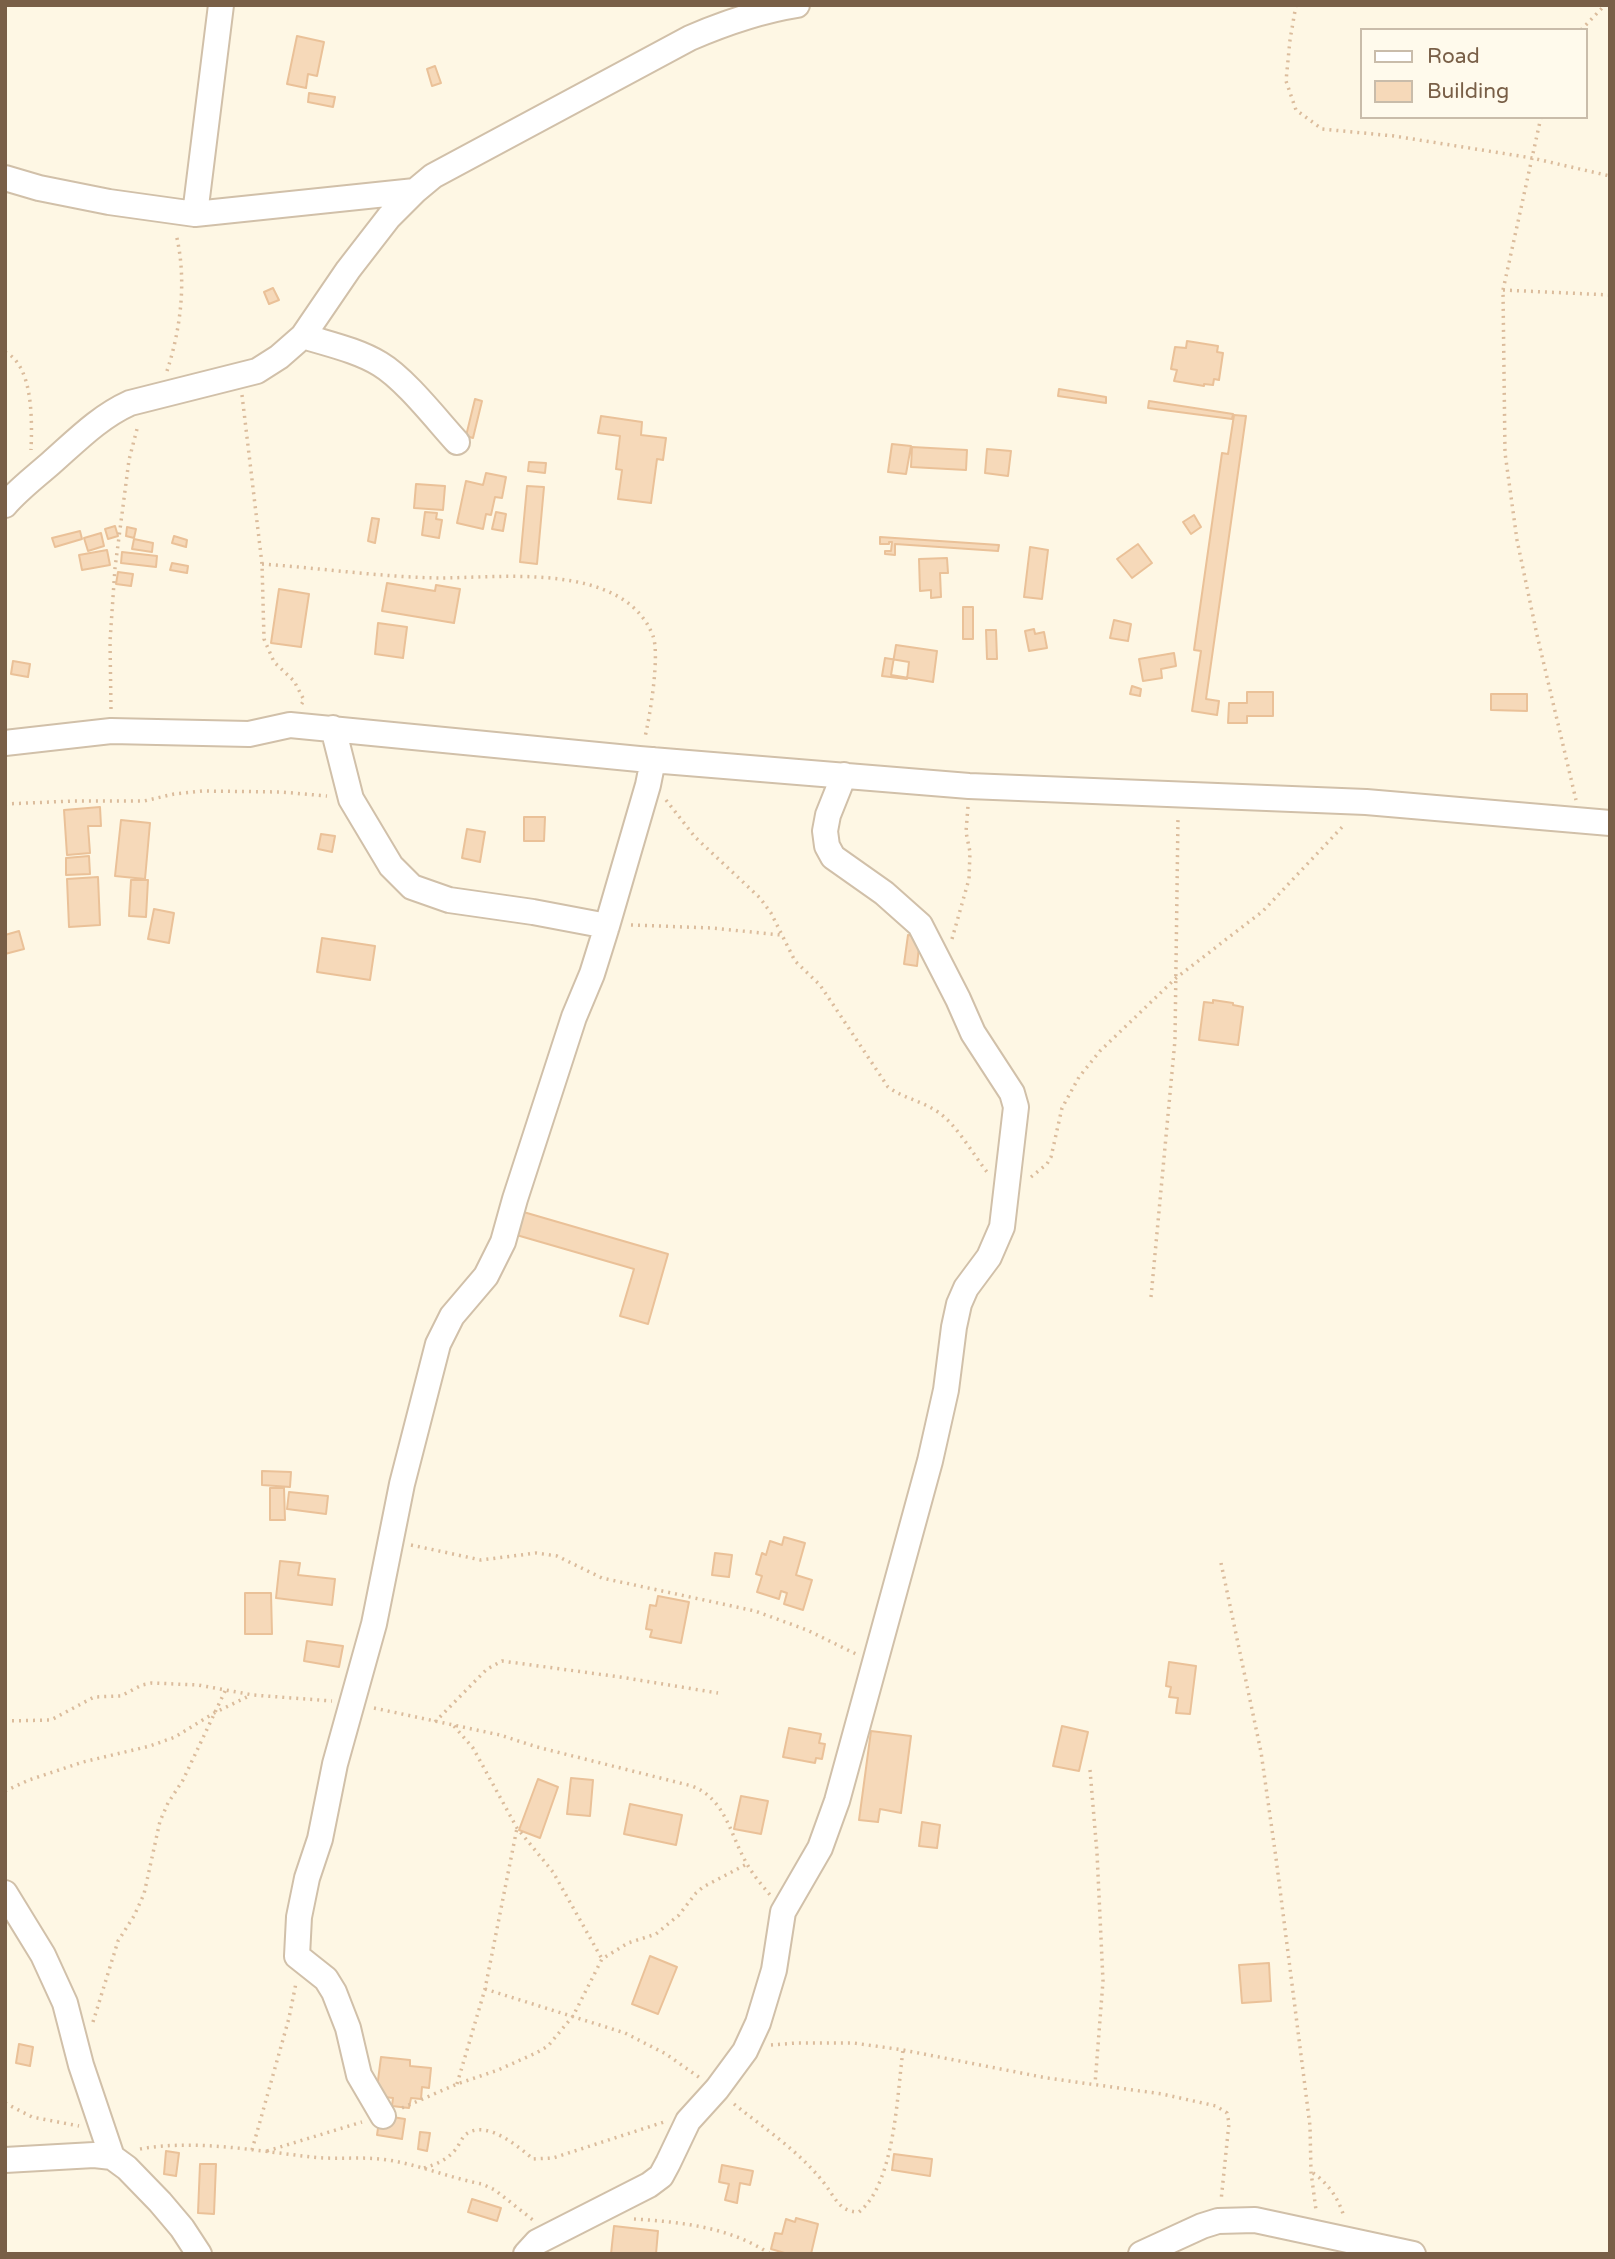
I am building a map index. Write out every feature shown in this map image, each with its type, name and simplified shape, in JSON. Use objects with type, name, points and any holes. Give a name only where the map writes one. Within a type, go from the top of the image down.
[{"type":"street","points":[[195,214],[221,5]]},
{"type":"street","points":[[5,505],[113,411],[148,398],[257,371],[279,357],[303,336],[348,270],[389,218],[433,176],[691,38],[729,21],[797,5]]},
{"type":"street","points":[[5,178],[39,188],[170,212],[195,214],[415,191]]},
{"type":"street","points":[[303,336],[380,364],[406,387],[457,442]]},
{"type":"street","points":[[5,743],[111,731],[249,734],[290,725],[646,760],[969,786],[1366,802],[1610,822]]},
{"type":"street","points":[[333,728],[351,799],[391,866],[412,887],[449,900],[607,926]]},
{"type":"street","points":[[383,2116],[359,2075],[348,2028],[334,1992],[326,1979],[297,1956],[299,1917],[307,1878],[320,1839],[335,1764],[374,1624],[402,1484],[438,1344],[452,1316],[486,1276],[503,1242],[514,1199],[607,926],[648,785],[646,760]]},
{"type":"street","points":[[526,2254],[537,2242],[649,2185],[661,2176],[688,2121],[745,2051],[758,2024],[774,1970],[783,1912],[830,1824],[930,1461],[946,1391],[959,1304],[965,1288],[989,1258],[1002,1227],[1016,1107],[1012,1093],[973,1033],[920,925],[874,886],[833,857],[827,846],[825,831],[828,815],[844,775]]},
{"type":"street","points":[[5,1893],[43,1955],[65,2003],[81,2065],[112,2157]]},
{"type":"street","points":[[5,2160],[94,2155],[112,2157],[127,2168],[160,2202],[199,2254]]},
{"type":"street","points":[[1142,2254],[1218,2221],[1255,2220],[1413,2254]]},
{"type":"path","points":[[1296,5],[1286,81],[1296,110],[1322,130],[1394,136],[1532,158],[1610,176]]},
{"type":"path","points":[[1583,28],[1605,5]]},
{"type":"path","points":[[1541,119],[1503,290],[1505,453],[1517,540],[1580,819]]},
{"type":"path","points":[[111,731],[110,641],[115,568],[129,460],[148,398],[167,372],[174,352],[182,289],[181,264],[170,212]]},
{"type":"path","points":[[1503,290],[1610,295]]},
{"type":"path","points":[[5,352],[16,361],[31,406],[31,481]]},
{"type":"path","points":[[238,376],[262,564],[264,639],[274,662],[294,681],[304,700],[290,725]]},
{"type":"path","points":[[262,564],[435,578],[535,576],[578,581],[610,593],[631,607],[646,622],[654,638],[655,657],[646,760]]},
{"type":"path","points":[[648,785],[664,797],[695,837],[760,898],[771,913],[795,961],[820,985],[888,1087],[898,1095],[938,1112],[947,1120],[1005,1194],[1036,1173],[1051,1157],[1062,1108],[1079,1077],[1100,1051],[1176,978],[1263,911],[1366,802]]},
{"type":"path","points":[[943,971],[969,879],[970,852],[966,832],[969,786]]},
{"type":"path","points":[[5,804],[144,801],[202,791],[293,793],[351,799]]},
{"type":"path","points":[[1151,1297],[1175,1040],[1178,793]]},
{"type":"path","points":[[607,926],[688,926],[782,935]]},
{"type":"path","points":[[392,1542],[481,1560],[536,1553],[557,1556],[602,1578],[755,1612],[807,1630],[873,1662]]},
{"type":"path","points":[[1221,1563],[1261,1752],[1310,2126],[1311,2172],[1318,2233]]},
{"type":"path","points":[[435,1721],[487,1669],[502,1661],[718,1693]]},
{"type":"path","points":[[5,1721],[51,1720],[93,1697],[121,1696],[152,1682],[352,1704],[500,1735],[705,1791],[716,1802],[747,1864],[783,1912]]},
{"type":"path","points":[[91,2030],[117,1941],[134,1916],[144,1894],[160,1821],[183,1780],[226,1689]]},
{"type":"path","points":[[5,1791],[83,1762],[150,1746],[174,1737],[214,1713],[253,1695]]},
{"type":"path","points":[[453,1725],[473,1748],[517,1829],[553,1872],[602,1959]]},
{"type":"path","points":[[1090,1770],[1104,1981],[1095,2084]]},
{"type":"path","points":[[457,2084],[485,1989],[517,1829]]},
{"type":"path","points":[[267,2151],[383,2116],[548,2046],[573,2016],[602,1959],[628,1943],[656,1934],[680,1915],[703,1887],[747,1864]]},
{"type":"path","points":[[252,2150],[289,2018],[297,1956]]},
{"type":"path","points":[[485,1989],[625,2033],[666,2054],[716,2089],[796,2152],[842,2208],[850,2212],[859,2212],[867,2206],[883,2179],[890,2148],[903,2050]]},
{"type":"path","points":[[745,2051],[775,2044],[854,2043],[1216,2106],[1227,2113],[1229,2123],[1218,2221]]},
{"type":"path","points":[[5,2104],[32,2118],[102,2129]]},
{"type":"path","points":[[422,2168],[436,2165],[446,2159],[466,2135],[474,2132],[492,2132],[537,2160],[553,2158],[669,2120],[688,2121]]},
{"type":"path","points":[[112,2157],[155,2147],[200,2146],[316,2157],[388,2160],[482,2184],[495,2190],[533,2220],[547,2237]]},
{"type":"path","points":[[1311,2172],[1323,2180],[1333,2193],[1343,2212],[1350,2240]]},
{"type":"path","points":[[629,2218],[726,2232],[770,2254]]},
{"type":"building","points":[[297,36],[324,42],[317,76],[308,74],[306,88],[287,84]]},
{"type":"building","points":[[435,66],[441,83],[432,86],[427,69]]},
{"type":"building","points":[[309,93],[335,97],[333,107],[308,102]]},
{"type":"building","points":[[273,288],[279,300],[269,304],[264,292]]},
{"type":"building","points":[[1187,341],[1218,346],[1217,352],[1223,353],[1219,380],[1214,379],[1213,385],[1174,381],[1177,370],[1171,369],[1175,347],[1186,348]]},
{"type":"building","points":[[1059,389],[1106,397],[1106,403],[1058,396]]},
{"type":"building","points":[[475,399],[482,401],[473,438],[466,436]]},
{"type":"building","points":[[1149,401],[1233,414],[1232,419],[1148,408]]},
{"type":"building","points":[[1234,415],[1246,416],[1206,699],[1219,701],[1217,715],[1192,711],[1201,651],[1194,650],[1222,453],[1228,454]]},
{"type":"building","points":[[601,416],[642,422],[641,435],[666,438],[663,460],[657,459],[651,503],[618,499],[622,470],[616,469],[620,436],[598,433]]},
{"type":"building","points":[[892,444],[911,446],[906,474],[888,472]]},
{"type":"building","points":[[912,447],[967,450],[966,470],[911,467]]},
{"type":"building","points":[[987,449],[1011,451],[1008,476],[985,473]]},
{"type":"building","points":[[529,462],[546,463],[545,473],[528,471]]},
{"type":"building","points":[[486,473],[506,477],[502,498],[495,497],[491,515],[486,514],[483,529],[457,523],[466,481],[483,485]]},
{"type":"building","points":[[416,484],[445,486],[443,510],[414,508]]},
{"type":"building","points":[[527,486],[544,487],[537,564],[520,562]]},
{"type":"building","points":[[425,512],[437,513],[436,519],[442,520],[439,538],[422,535]]},
{"type":"building","points":[[496,512],[506,514],[503,531],[492,529]]},
{"type":"building","points":[[1194,515],[1201,527],[1191,534],[1183,522]]},
{"type":"building","points":[[372,518],[379,519],[375,543],[368,541]]},
{"type":"building","points":[[115,526],[118,536],[108,539],[105,529]]},
{"type":"building","points":[[127,527],[136,529],[134,538],[126,536]]},
{"type":"building","points":[[80,531],[82,539],[55,547],[52,538]]},
{"type":"building","points":[[101,533],[104,546],[88,551],[84,538]]},
{"type":"building","points":[[174,536],[187,540],[186,547],[172,543]]},
{"type":"building","points":[[880,537],[999,545],[998,551],[895,544],[895,555],[885,554],[885,551],[891,551],[892,542],[880,544]]},
{"type":"building","points":[[134,539],[153,543],[152,552],[132,549]]},
{"type":"building","points":[[1138,544],[1152,563],[1132,578],[1117,559]]},
{"type":"building","points":[[1030,547],[1048,550],[1042,599],[1024,597]]},
{"type":"building","points":[[107,550],[110,565],[82,570],[79,555]]},
{"type":"building","points":[[122,552],[157,556],[156,567],[121,563]]},
{"type":"building","points":[[947,558],[948,573],[940,573],[941,597],[931,598],[931,590],[920,591],[919,559]]},
{"type":"building","points":[[172,563],[188,566],[187,573],[170,570]]},
{"type":"building","points":[[118,572],[133,574],[131,586],[116,584]]},
{"type":"building","points":[[387,583],[435,591],[436,585],[460,589],[454,623],[382,611]]},
{"type":"building","points":[[279,589],[309,594],[301,647],[271,643]]},
{"type":"building","points":[[963,607],[973,607],[973,639],[963,639]]},
{"type":"building","points":[[1114,620],[1131,624],[1128,641],[1110,638]]},
{"type":"building","points":[[378,623],[407,627],[403,658],[375,654]]},
{"type":"building","points":[[1034,629],[1035,634],[1044,632],[1047,648],[1029,651],[1025,631]]},
{"type":"building","points":[[986,630],[996,630],[997,659],[987,659]]},
{"type":"building","points":[[896,645],[937,651],[933,682],[891,675]]},
{"type":"building","points":[[1174,653],[1176,666],[1161,669],[1162,678],[1143,681],[1139,659]]},
{"type":"building","points":[[885,658],[909,662],[907,679],[882,676]]},
{"type":"building","points":[[13,661],[30,664],[28,677],[11,674]]},
{"type":"building","points":[[1132,686],[1141,689],[1140,696],[1130,694]]},
{"type":"building","points":[[1247,692],[1273,692],[1273,716],[1247,716],[1247,723],[1228,723],[1229,703],[1247,703]]},
{"type":"building","points":[[1491,694],[1527,694],[1527,711],[1491,710]]},
{"type":"building","points":[[100,807],[101,826],[88,826],[90,853],[67,855],[64,810]]},
{"type":"building","points":[[524,817],[545,817],[544,841],[524,841]]},
{"type":"building","points":[[121,820],[150,823],[145,879],[115,876]]},
{"type":"building","points":[[467,829],[485,832],[480,862],[462,858]]},
{"type":"building","points":[[321,834],[335,836],[332,852],[318,849]]},
{"type":"building","points":[[89,856],[90,874],[66,875],[66,858]]},
{"type":"building","points":[[98,877],[100,925],[69,927],[67,879]]},
{"type":"building","points":[[131,880],[148,880],[146,917],[129,916]]},
{"type":"building","points":[[154,909],[174,913],[169,943],[148,939]]},
{"type":"building","points":[[19,931],[24,949],[5,954],[5,935]]},
{"type":"building","points":[[908,935],[920,937],[917,966],[904,964]]},
{"type":"building","points":[[322,938],[375,946],[370,980],[317,972]]},
{"type":"building","points":[[1213,1000],[1243,1007],[1238,1045],[1199,1040],[1204,1002],[1213,1003]]},
{"type":"building","points":[[520,1211],[668,1254],[648,1324],[620,1316],[634,1269],[513,1234]]},
{"type":"building","points":[[262,1471],[291,1472],[290,1487],[262,1485]]},
{"type":"building","points":[[270,1488],[284,1488],[285,1520],[270,1520]]},
{"type":"building","points":[[289,1492],[328,1496],[326,1514],[287,1509]]},
{"type":"building","points":[[784,1537],[805,1543],[796,1575],[812,1580],[803,1610],[784,1604],[787,1593],[781,1591],[779,1599],[757,1592],[762,1576],[756,1574],[762,1553],[766,1555],[770,1541],[782,1545]]},
{"type":"building","points":[[715,1553],[732,1555],[729,1577],[712,1575]]},
{"type":"building","points":[[280,1561],[300,1563],[298,1575],[335,1579],[332,1605],[276,1598]]},
{"type":"building","points":[[245,1593],[271,1593],[272,1634],[245,1634]]},
{"type":"building","points":[[658,1596],[689,1602],[681,1643],[650,1637],[652,1630],[646,1629],[650,1605],[656,1606]]},
{"type":"building","points":[[307,1641],[343,1646],[339,1667],[304,1661]]},
{"type":"building","points":[[1169,1662],[1196,1666],[1190,1714],[1176,1713],[1178,1698],[1169,1697],[1171,1687],[1166,1686]]},
{"type":"building","points":[[1062,1726],[1088,1732],[1079,1771],[1053,1766]]},
{"type":"building","points":[[789,1728],[821,1734],[819,1743],[825,1744],[822,1759],[816,1758],[815,1763],[783,1757]]},
{"type":"building","points":[[871,1731],[911,1736],[901,1813],[880,1809],[878,1822],[859,1820]]},
{"type":"building","points":[[571,1778],[593,1780],[590,1816],[567,1814]]},
{"type":"building","points":[[538,1779],[558,1787],[540,1838],[519,1830]]},
{"type":"building","points":[[741,1796],[768,1801],[761,1834],[734,1829]]},
{"type":"building","points":[[630,1804],[682,1815],[676,1845],[624,1834]]},
{"type":"building","points":[[922,1822],[940,1825],[937,1848],[919,1846]]},
{"type":"building","points":[[650,1956],[677,1967],[658,2014],[632,2004]]},
{"type":"building","points":[[1269,1963],[1271,2001],[1242,2003],[1239,1965]]},
{"type":"building","points":[[19,2044],[33,2047],[30,2066],[16,2063]]},
{"type":"building","points":[[381,2057],[410,2060],[410,2066],[431,2068],[429,2088],[422,2087],[421,2099],[411,2098],[409,2108],[392,2106],[393,2098],[376,2096]]},
{"type":"building","points":[[380,2115],[405,2119],[402,2139],[377,2135]]},
{"type":"building","points":[[420,2132],[430,2133],[427,2151],[418,2149]]},
{"type":"building","points":[[166,2151],[179,2153],[176,2176],[164,2174]]},
{"type":"building","points":[[894,2154],[932,2159],[930,2176],[892,2170]]},
{"type":"building","points":[[200,2164],[216,2164],[214,2214],[198,2213]]},
{"type":"building","points":[[722,2165],[753,2171],[750,2185],[740,2183],[737,2203],[725,2200],[729,2184],[719,2182]]},
{"type":"building","points":[[472,2199],[501,2208],[497,2221],[468,2212]]},
{"type":"building","points":[[796,2218],[818,2224],[811,2254],[788,2254],[771,2249],[775,2233],[782,2234],[786,2219],[795,2222]]},
{"type":"building","points":[[614,2226],[658,2231],[656,2254],[611,2254]]}]
